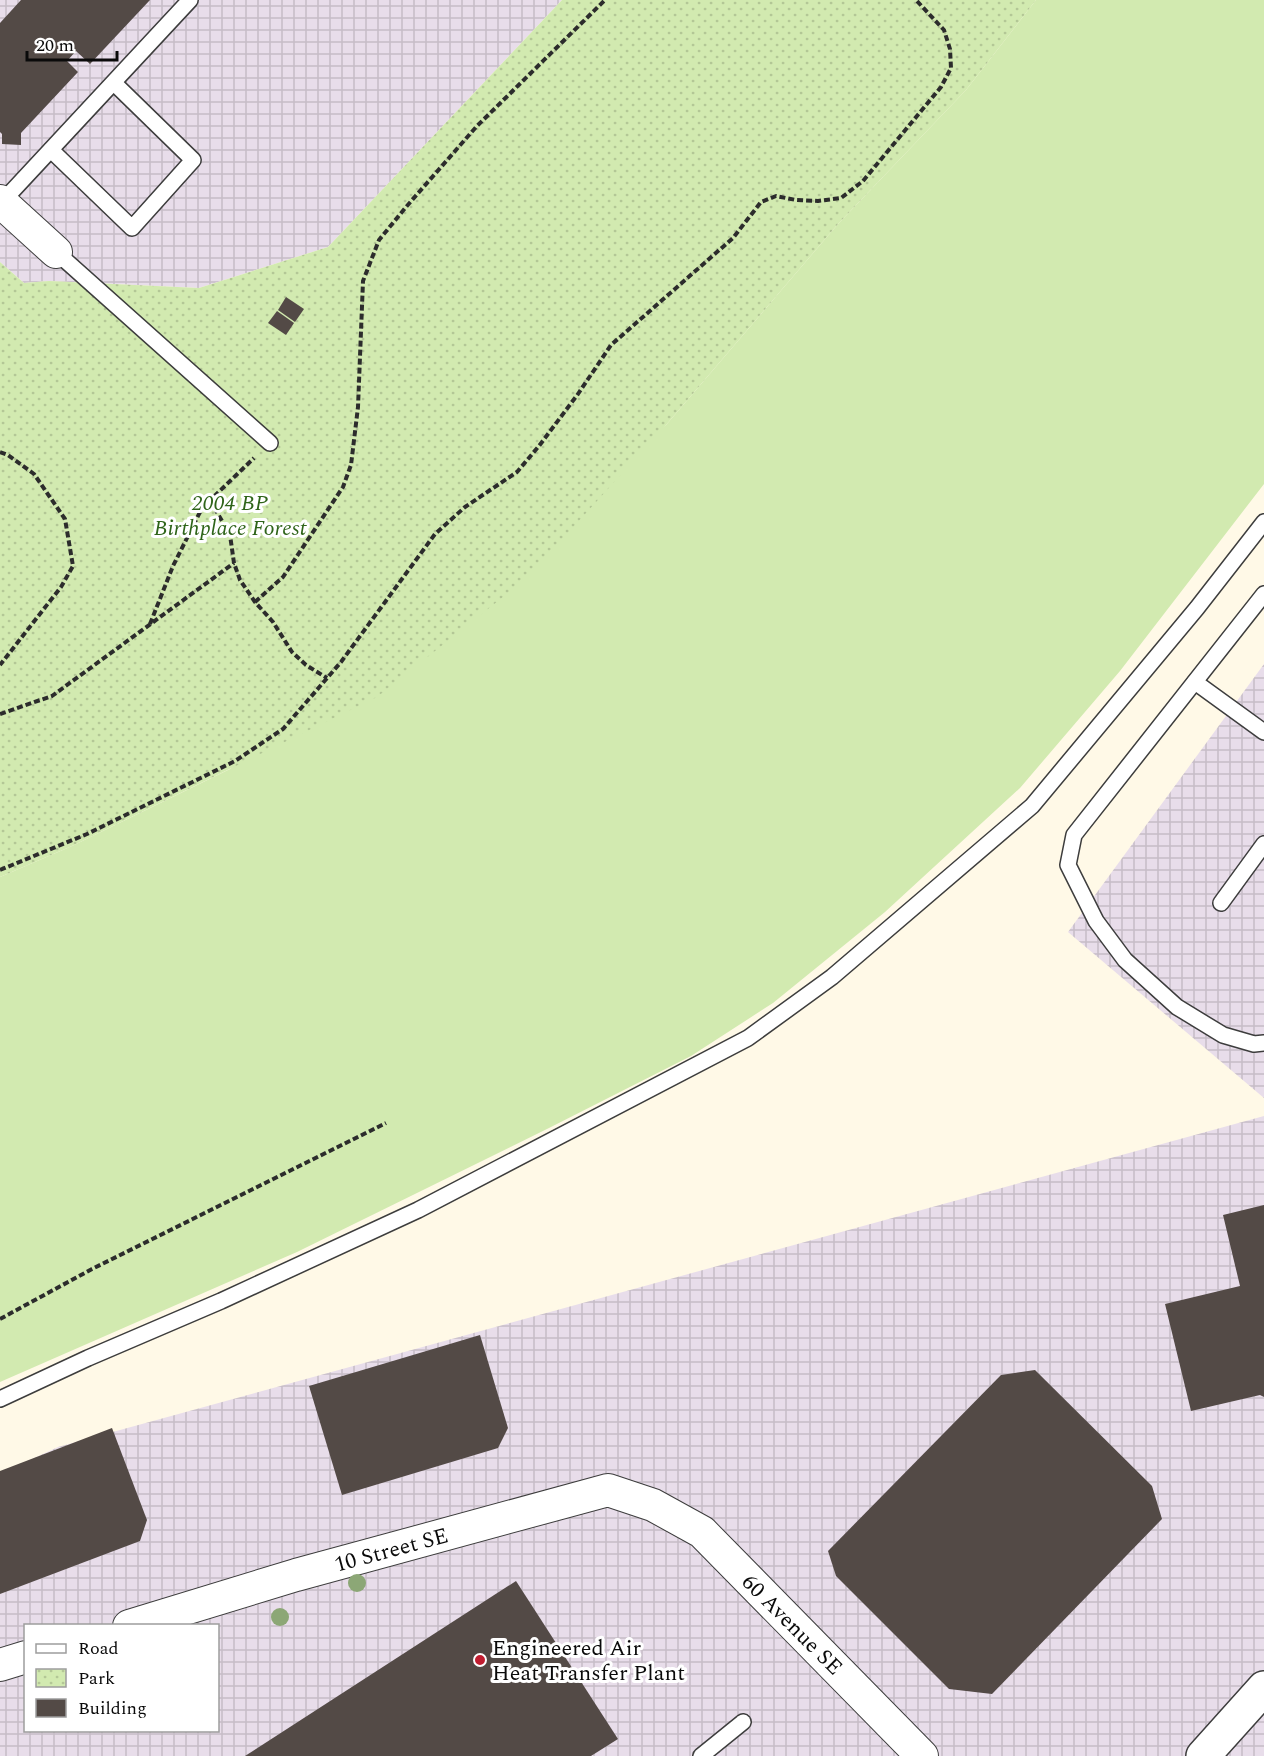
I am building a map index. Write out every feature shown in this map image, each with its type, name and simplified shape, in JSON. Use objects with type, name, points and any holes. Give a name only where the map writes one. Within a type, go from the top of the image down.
[{"type":"street","points":[[1,201],[56,252]]},
{"type":"street","name":"10 Street SE","points":[[136,1624],[296,1575],[608,1490],[653,1505]]},
{"type":"street","name":"60 Avenue SE","points":[[653,1505],[702,1532],[922,1756]]},
{"type":"street","points":[[0,1665],[24,1658]]},
{"type":"street","points":[[1203,1756],[1264,1688]]},
{"type":"lane","points":[[1,201],[190,0]]},
{"type":"lane","points":[[51,150],[132,228],[194,160],[114,83]]},
{"type":"lane","points":[[56,252],[270,443]]},
{"type":"lane","points":[[0,1399],[418,1210],[747,1038],[832,976],[1032,806],[1197,608],[1264,522]]},
{"type":"lane","points":[[1264,594],[1074,835],[1068,866],[1096,921],[1125,960],[1177,1007],[1223,1035],[1254,1044],[1264,1043]]},
{"type":"lane","points":[[1195,682],[1264,732]]},
{"type":"lane","points":[[1221,903],[1264,844]]},
{"type":"lane","points":[[701,1756],[743,1722]]},
{"type":"path","points":[[255,602],[283,577],[343,487],[351,465],[358,407],[363,281],[379,240],[477,126],[605,0]]},
{"type":"path","points":[[0,870],[87,834],[235,761],[283,729],[341,662],[435,534],[465,507],[517,472],[578,394],[610,345],[733,238],[761,202],[776,196],[818,201],[841,198],[863,181],[941,87],[951,68],[950,49],[944,30],[916,0]]},
{"type":"path","points":[[149,625],[178,556],[202,508],[270,443]]},
{"type":"path","points":[[0,452],[8,455],[34,474],[65,519],[73,566],[61,587],[0,665]]},
{"type":"path","points":[[210,500],[230,535],[234,563],[240,580],[273,622],[292,652],[306,665],[327,678]]},
{"type":"path","points":[[0,714],[52,696],[234,563]]},
{"type":"path","points":[[0,1319],[92,1269],[386,1123]]},
{"type":"shaded area","points":[[0,0],[562,0],[328,247],[199,288],[49,281],[24,283],[0,262]]},
{"type":"shaded area","points":[[1264,664],[1264,1098],[1068,932]]},
{"type":"shaded area","points":[[1264,1116],[1264,1756],[0,1756],[0,1474],[58,1447]]},
{"type":"green space","name":"2004 BP Birthplace Forest","points":[[562,0],[1036,0],[966,90],[838,224],[666,425],[527,578],[377,697],[72,846],[0,877],[0,262],[24,283],[49,281],[199,288],[328,247]]},
{"type":"green space","points":[[1036,0],[1264,0],[1264,484],[1120,671],[1020,788],[885,912],[773,1003],[691,1056],[297,1252],[0,1382],[0,877],[72,846],[230,769],[666,425],[838,224],[966,90]]},
{"type":"building","points":[[21,0],[150,0],[90,64],[76,51],[67,61],[78,72],[21,133],[21,145],[2,144],[0,132],[0,23]]},
{"type":"building","points":[[286,297],[304,309],[295,322],[278,310]]},
{"type":"building","points":[[277,311],[294,323],[286,335],[268,323]]},
{"type":"building","points":[[1264,1205],[1264,1397],[1260,1395],[1191,1411],[1165,1304],[1240,1286],[1223,1215]]},
{"type":"building","points":[[480,1335],[508,1428],[498,1448],[342,1495],[309,1386]]},
{"type":"building","points":[[1035,1370],[1152,1486],[1162,1519],[992,1694],[949,1689],[836,1576],[828,1551],[1001,1375]]},
{"type":"building","points":[[112,1428],[147,1520],[140,1541],[0,1594],[0,1471]]},
{"type":"building","name":"Engineered Air Heat Transfer Plant","points":[[516,1581],[618,1739],[591,1756],[245,1756]]},
{"type":"place","name":"Engineered Air Heat Transfer Plant","points":[[480,1660]]}]
